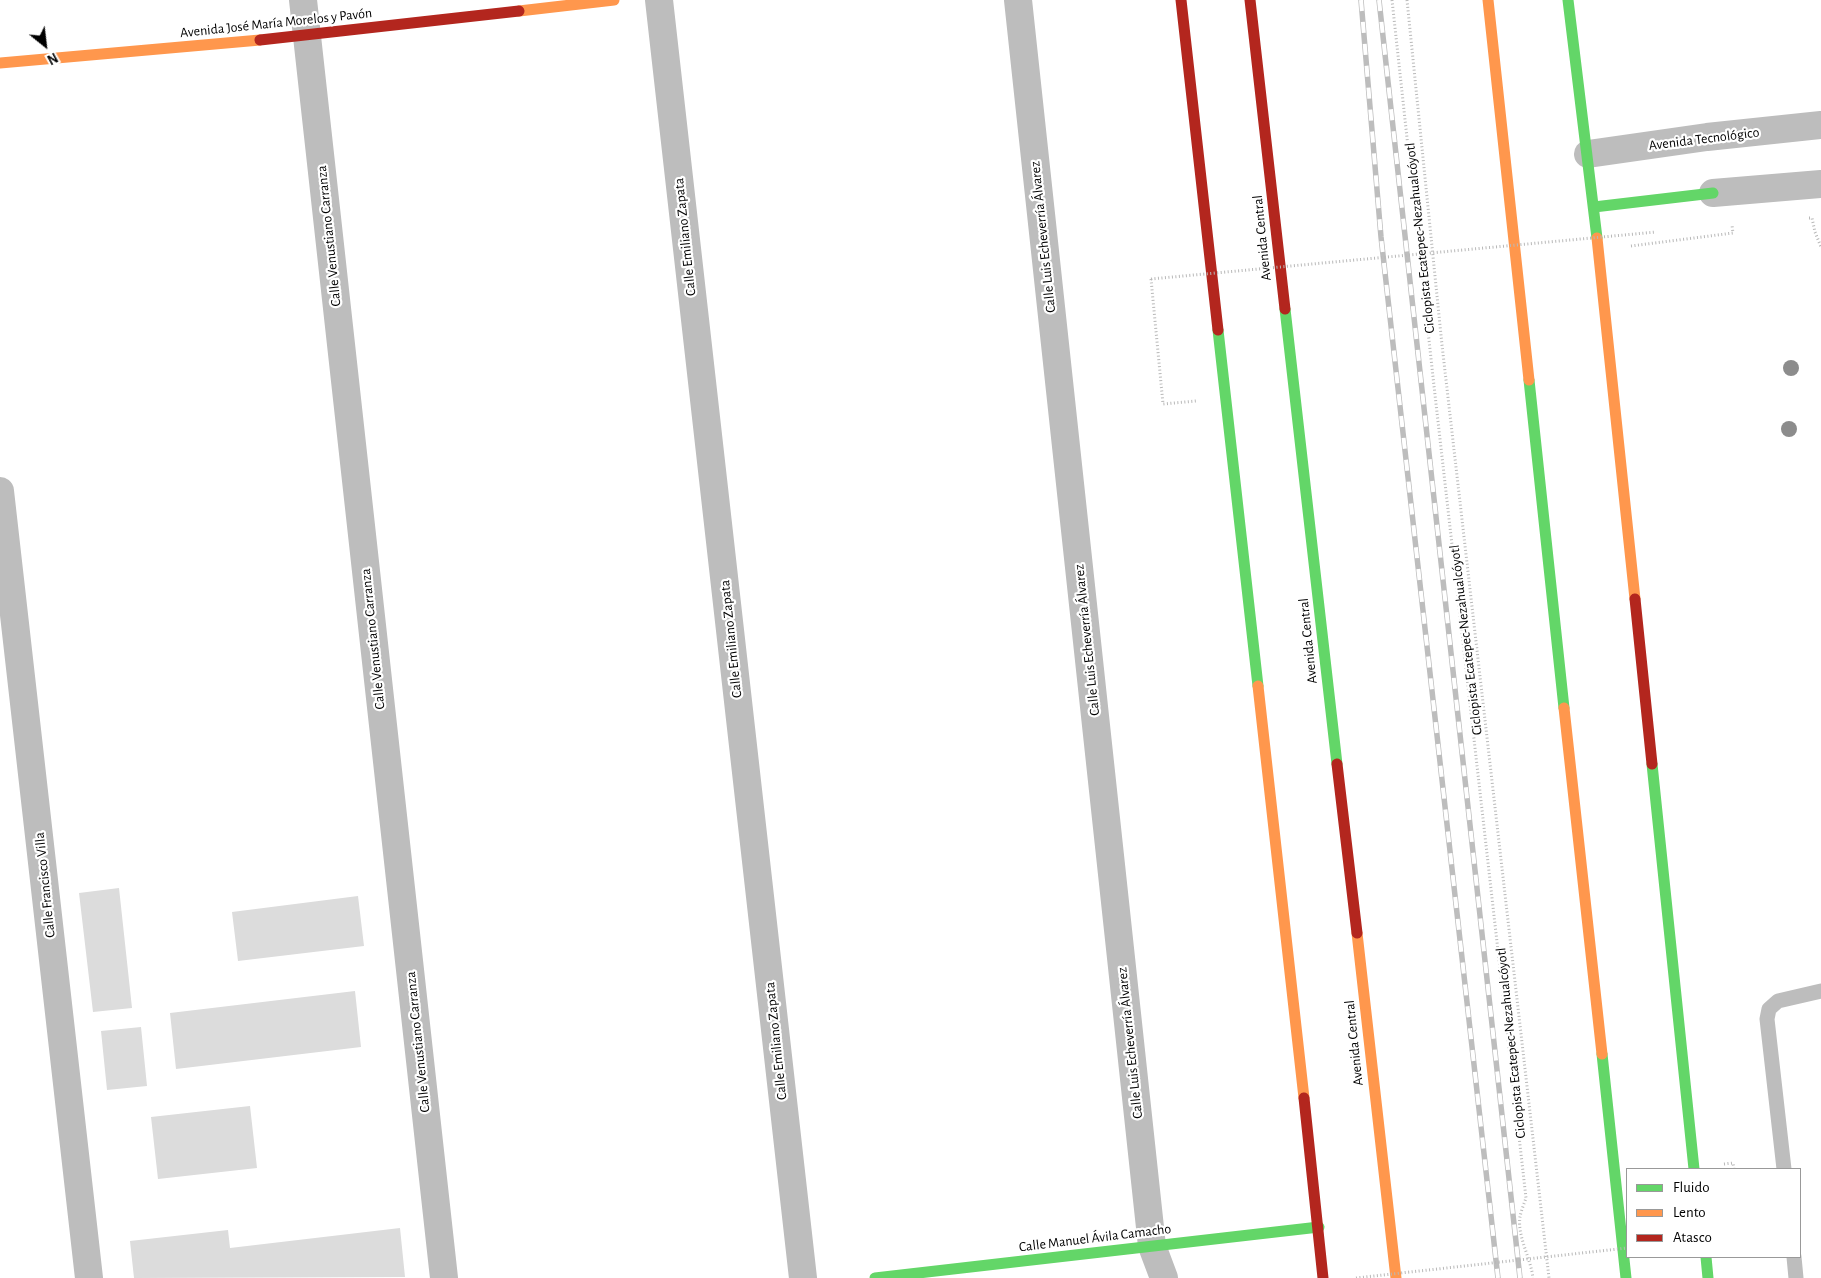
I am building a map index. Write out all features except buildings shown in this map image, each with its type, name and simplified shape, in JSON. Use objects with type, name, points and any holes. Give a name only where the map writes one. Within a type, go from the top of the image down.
[{"type":"main road","name":"Avenida José María Morelos y Pavón","points":[[0,63],[307,36],[614,0]]},
{"type":"main road","points":[[1181,0],[1319,1227],[1323,1278]]},
{"type":"main road","name":"Avenida Central","points":[[1250,0],[1396,1278]]},
{"type":"main road","points":[[1488,0],[1626,1278]]},
{"type":"main road","points":[[1498,0],[1501,124]]},
{"type":"main road","points":[[1568,0],[1594,207],[1694,1168]]},
{"type":"main road","points":[[1594,207],[1713,194]]},
{"type":"main road","name":"Calle Manuel Ávila Camacho","points":[[875,1278],[1319,1227]]},
{"type":"main road","points":[[1706,1258],[1708,1278]]},
{"type":"street","name":"Calle Venustiano Carranza","points":[[303,0],[444,1278]]},
{"type":"street","name":"Calle Emiliano Zapata","points":[[659,0],[803,1278]]},
{"type":"street","name":"Calle Luis Echeverría Álvarez","points":[[1018,0],[1152,1246],[1164,1278]]},
{"type":"street","name":"Avenida Tecnológico","points":[[1588,154],[1707,136],[1821,125]]},
{"type":"street","points":[[1713,194],[1821,184]]},
{"type":"street","name":"Calle Francisco Villa","points":[[0,491],[89,1278]]},
{"type":"lane","points":[[1784,1168],[1767,1019],[1769,1009],[1778,1001],[1821,991]]},
{"type":"lane","points":[[1794,1258],[1796,1278]]},
{"type":"path","points":[[1392,0],[1526,1198],[1520,1219],[1523,1242],[1532,1264],[1534,1278]]},
{"type":"path","name":"Ciclopista Ecatepec-Nezahualcóyotl","points":[[1407,0],[1442,344],[1549,1278]]},
{"type":"path","points":[[1804,218],[1812,218],[1821,248]]},
{"type":"path","points":[[1631,246],[1733,234],[1732,225],[1741,224]]},
{"type":"path","points":[[1226,397],[1163,404],[1151,278],[1656,232]]},
{"type":"path","points":[[1733,1163],[1734,1168]]},
{"type":"path","points":[[1356,1278],[1626,1248]]},
{"type":"railway","points":[[1361,0],[1381,237],[1498,1278]]},
{"type":"railway","points":[[1379,0],[1520,1278]]},
{"type":"traffic: fast","points":[[1568,0],[1597,238]]},
{"type":"traffic: fast","points":[[1594,207],[1713,193]]},
{"type":"traffic: fast","points":[[1285,309],[1337,764]]},
{"type":"traffic: fast","points":[[1218,330],[1258,686]]},
{"type":"traffic: fast","points":[[1529,380],[1564,708]]},
{"type":"traffic: fast","points":[[1652,764],[1694,1168]]},
{"type":"traffic: fast","points":[[1602,1054],[1626,1278]]},
{"type":"traffic: fast","points":[[875,1278],[1319,1227]]},
{"type":"traffic: fast","points":[[1706,1258],[1708,1278]]},
{"type":"traffic: slow","points":[[519,11],[614,0]]},
{"type":"traffic: slow","points":[[1488,0],[1529,380]]},
{"type":"traffic: slow","points":[[0,63],[260,40]]},
{"type":"traffic: slow","points":[[1597,238],[1635,599]]},
{"type":"traffic: slow","points":[[1258,686],[1304,1098]]},
{"type":"traffic: slow","points":[[1564,708],[1602,1054]]},
{"type":"traffic: slow","points":[[1357,933],[1396,1278]]},
{"type":"traffic: jam","points":[[1181,0],[1218,330]]},
{"type":"traffic: jam","points":[[1250,0],[1285,309]]},
{"type":"traffic: jam","points":[[260,40],[519,11]]},
{"type":"traffic: jam","points":[[1635,599],[1652,764]]},
{"type":"traffic: jam","points":[[1337,764],[1357,933]]},
{"type":"traffic: jam","points":[[1304,1098],[1323,1278]]}]
